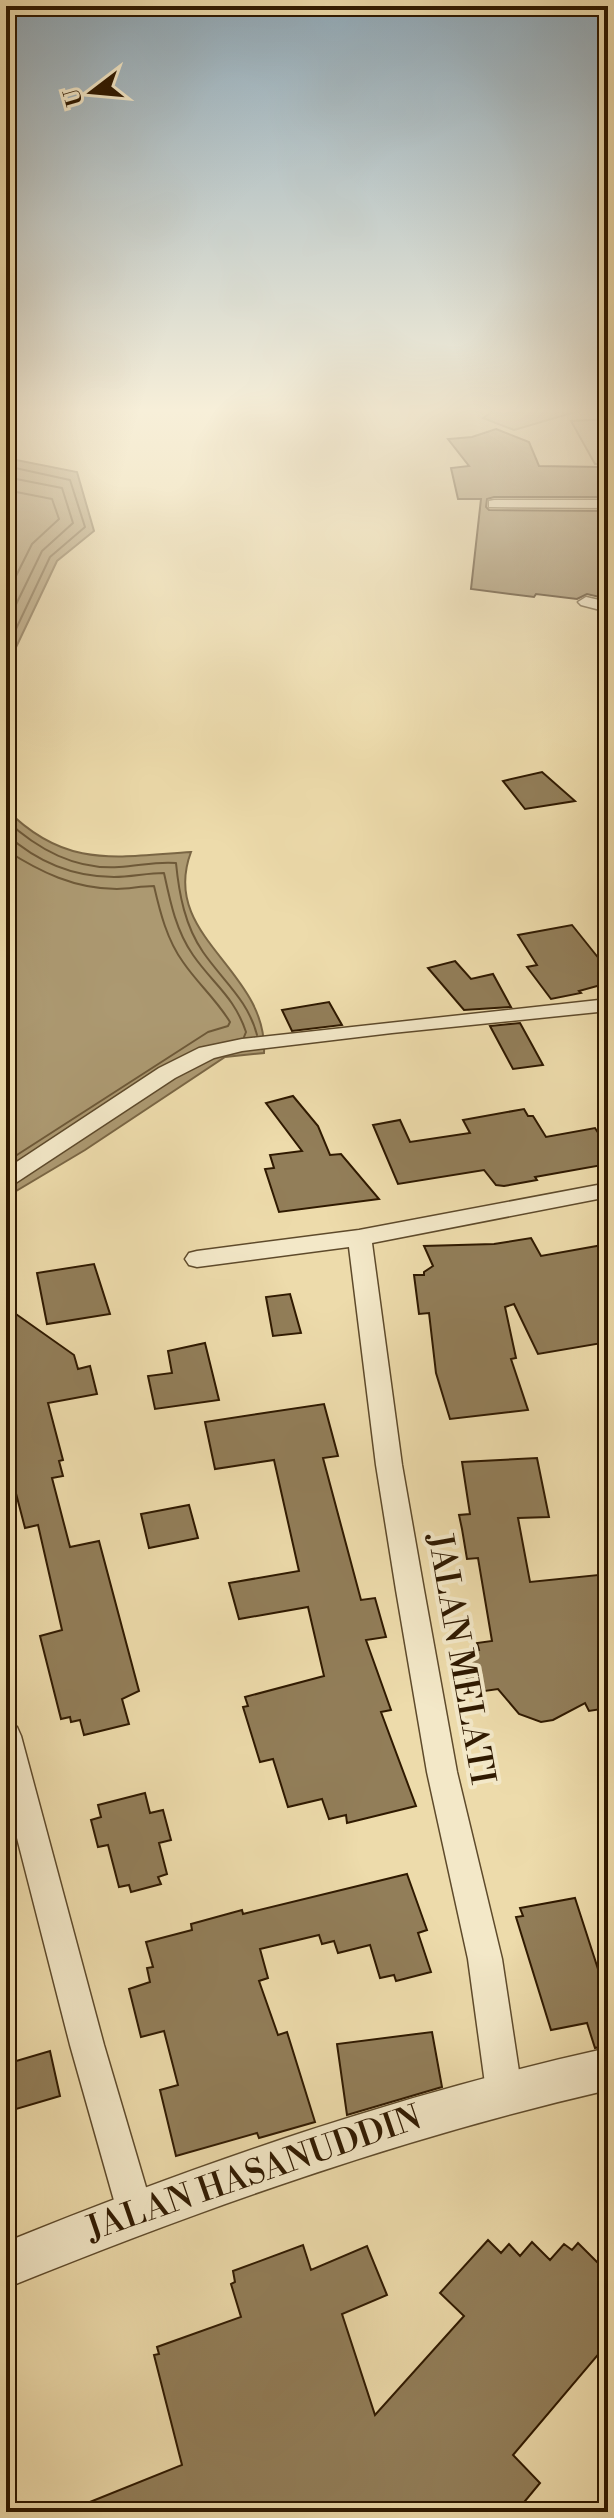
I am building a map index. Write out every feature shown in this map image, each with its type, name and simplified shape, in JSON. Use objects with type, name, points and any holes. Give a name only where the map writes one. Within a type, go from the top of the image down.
[{"type":"street","points":[[586,602],[608,607]]},
{"type":"street","points":[[6,1179],[167,1073],[207,1053],[242,1045],[392,1027],[608,1005]]},
{"type":"street","points":[[197,1259],[359,1238],[608,1190]]},
{"type":"street","name":"JALAN MELATI","points":[[359,1238],[389,1465],[407,1574],[442,1772],[485,1959],[504,2091]]},
{"type":"street","points":[[6,1736],[23,1812],[135,2211]]},
{"type":"street","name":"JALAN HASANUDDIN","points":[[6,2265],[135,2211],[322,2144],[504,2091],[608,2069]]},
{"type":"water","points":[[6,526],[92,526],[94,531],[57,561],[9,662],[6,699]]},
{"type":"water","points":[[6,809],[49,842],[70,850],[115,856],[191,852],[185,882],[189,907],[201,931],[250,998],[261,1024],[264,1053],[225,1057],[85,1150],[6,1197]]},
{"type":"building","points":[[478,526],[608,526],[599,570],[608,571],[608,599],[587,594],[577,599],[471,589]]},
{"type":"building","points":[[542,772],[575,801],[525,809],[503,781]]},
{"type":"building","points":[[572,925],[608,970],[608,983],[551,999],[527,967],[537,965],[518,935]]},
{"type":"building","points":[[455,961],[471,979],[493,974],[511,1007],[464,1010],[428,968]]},
{"type":"building","points":[[329,1002],[342,1025],[292,1031],[282,1010]]},
{"type":"building","points":[[520,1023],[543,1065],[513,1069],[490,1026]]},
{"type":"building","points":[[293,1096],[318,1126],[330,1155],[341,1154],[379,1199],[279,1212],[265,1169],[274,1168],[270,1155],[302,1151],[266,1103]]},
{"type":"building","points":[[524,1109],[528,1116],[533,1116],[546,1137],[595,1128],[608,1148],[608,1164],[504,1186],[496,1185],[484,1170],[398,1184],[373,1125],[400,1120],[410,1142],[470,1133],[463,1120]]},
{"type":"building","points":[[531,1238],[541,1256],[608,1244],[608,1342],[538,1354],[514,1304],[505,1307],[516,1358],[511,1359],[528,1410],[450,1419],[436,1373],[429,1313],[419,1314],[414,1275],[424,1275],[433,1266],[424,1246],[494,1244]]},
{"type":"building","points":[[94,1264],[110,1314],[47,1324],[37,1273]]},
{"type":"building","points":[[290,1294],[301,1333],[273,1336],[266,1297]]},
{"type":"building","points":[[6,1307],[74,1355],[78,1369],[90,1366],[97,1394],[48,1403],[63,1460],[59,1461],[63,1476],[52,1478],[70,1547],[99,1541],[139,1691],[122,1699],[129,1724],[84,1735],[80,1720],[71,1722],[70,1717],[61,1719],[40,1636],[62,1630],[38,1525],[25,1528],[6,1455]]},
{"type":"building","points":[[205,1343],[219,1400],[155,1409],[148,1376],[172,1373],[168,1351]]},
{"type":"building","points":[[324,1404],[338,1456],[323,1458],[361,1600],[375,1598],[386,1637],[366,1640],[391,1710],[381,1712],[416,1806],[347,1823],[346,1815],[329,1819],[322,1799],[288,1807],[273,1759],[260,1762],[243,1707],[248,1706],[245,1697],[324,1676],[308,1607],[239,1619],[229,1583],[299,1571],[274,1460],[215,1469],[205,1422]]},
{"type":"building","points":[[537,1458],[549,1517],[518,1518],[530,1582],[608,1574],[608,1708],[589,1711],[585,1703],[553,1720],[541,1722],[519,1714],[498,1689],[471,1693],[459,1653],[479,1650],[477,1643],[492,1641],[478,1558],[467,1559],[459,1515],[470,1514],[462,1462]]},
{"type":"building","points":[[189,1505],[198,1538],[149,1548],[141,1514]]},
{"type":"building","points":[[145,1793],[150,1813],[163,1810],[171,1840],[159,1843],[167,1874],[158,1877],[161,1884],[131,1892],[129,1885],[119,1887],[108,1845],[98,1847],[91,1820],[101,1817],[98,1805]]},
{"type":"building","points":[[407,1874],[427,1930],[418,1933],[431,1972],[396,1981],[394,1975],[380,1978],[370,1945],[338,1953],[334,1941],[322,1944],[319,1935],[260,1949],[268,1978],[259,1981],[278,2035],[287,2032],[315,2122],[259,2138],[257,2133],[176,2156],[160,2090],[178,2085],[164,2031],[141,2037],[129,1989],[150,1982],[147,1968],[153,1967],[146,1942],[192,1930],[191,1924],[242,1910],[243,1914]]},
{"type":"building","points":[[575,1898],[608,2000],[608,2045],[595,2048],[587,2023],[551,2030],[516,1917],[523,1916],[520,1908]]},
{"type":"building","points":[[432,2032],[442,2087],[347,2115],[337,2044]]},
{"type":"building","points":[[50,2051],[60,2096],[6,2112],[6,2064]]},
{"type":"building","points":[[488,2240],[501,2253],[509,2244],[520,2256],[532,2242],[550,2260],[564,2244],[572,2250],[578,2243],[608,2273],[608,2343],[513,2455],[540,2483],[516,2512],[65,2512],[182,2465],[154,2355],[159,2354],[157,2347],[241,2317],[231,2284],[235,2282],[233,2271],[303,2245],[311,2270],[367,2246],[387,2295],[342,2314],[375,2415],[464,2316],[440,2293]]}]
